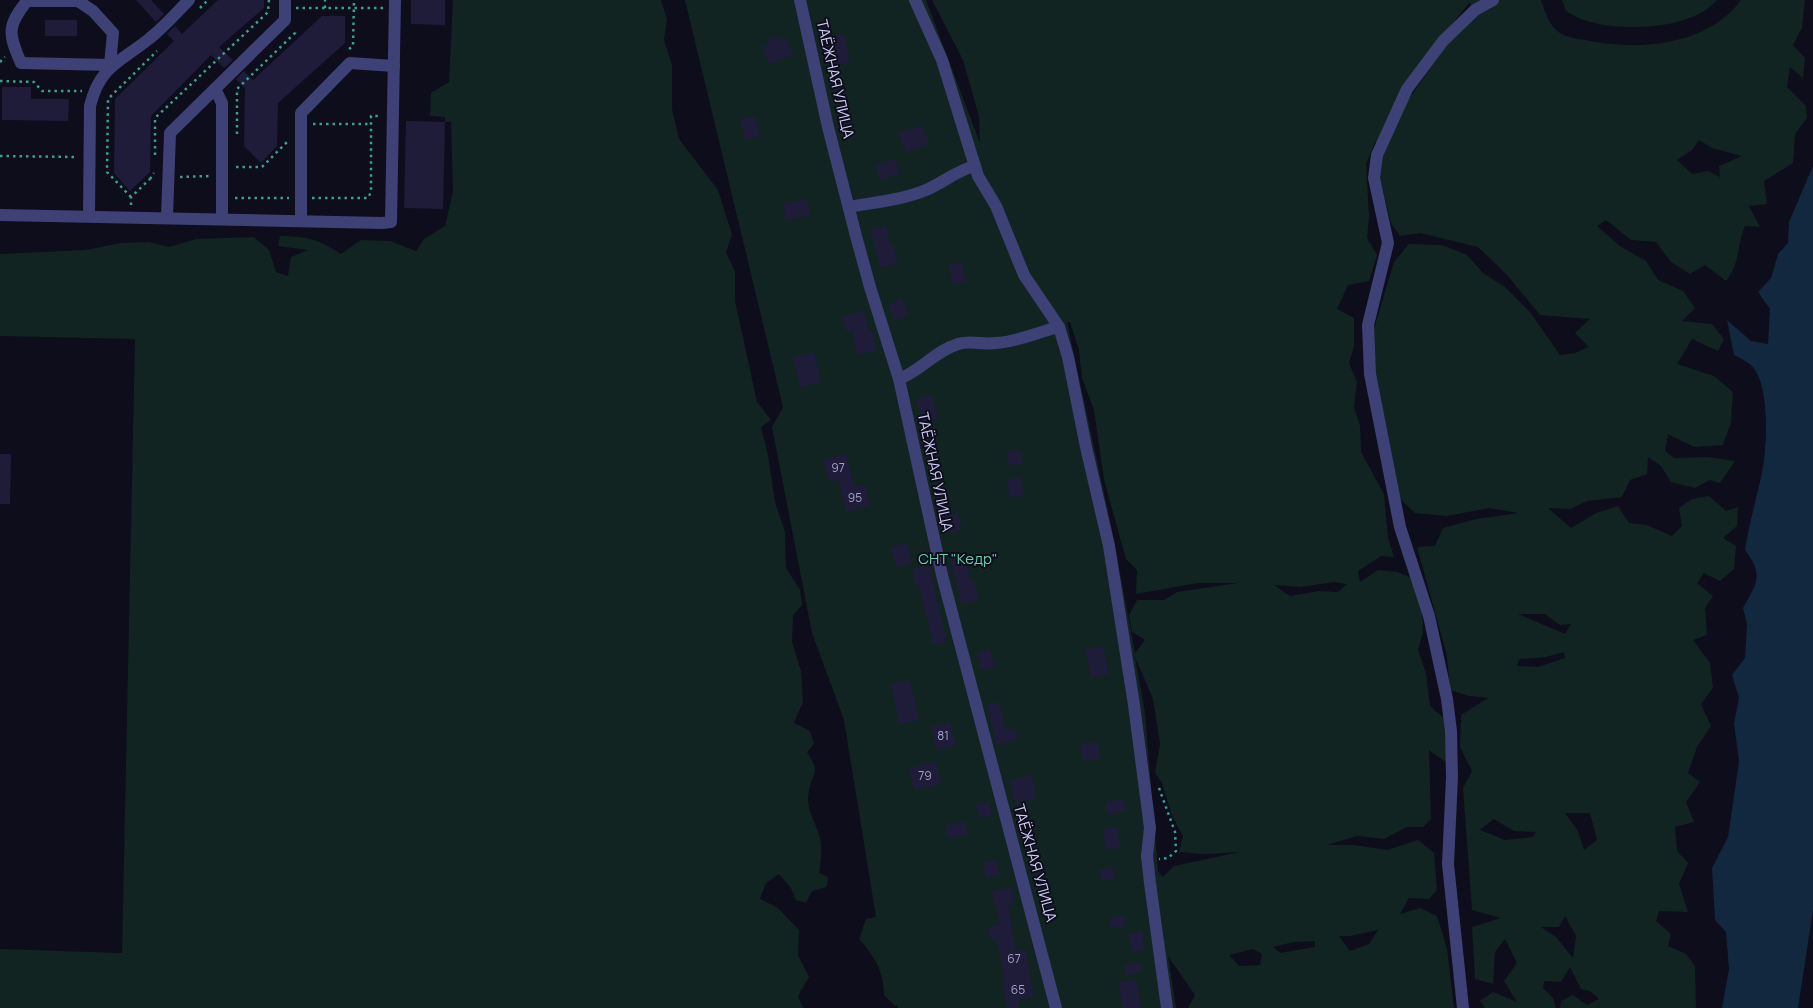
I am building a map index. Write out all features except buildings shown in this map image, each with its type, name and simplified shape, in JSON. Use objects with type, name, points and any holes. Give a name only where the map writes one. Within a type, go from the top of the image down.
[{"type":"street","points":[[89,216],[90,106],[88,91],[110,66],[150,38],[189,0]]},
{"type":"street","name":"ТАЁЖНАЯ УЛИЦА","points":[[800,0],[828,127],[870,287],[899,379],[937,558],[1056,1008]]},
{"type":"street","points":[[915,0],[942,60],[978,176],[996,206],[1024,275],[1059,327],[1068,357],[1116,590],[1147,799],[1150,828],[1147,856],[1167,1008]]},
{"type":"street","points":[[1463,1008],[1448,864],[1452,777],[1451,731],[1447,699],[1429,616],[1400,527],[1370,374],[1368,324],[1388,243],[1374,178],[1378,155],[1407,89],[1443,42],[1475,10],[1493,0]]},
{"type":"street","points":[[27,1],[78,1],[93,11],[113,33],[110,66],[22,63],[11,41],[13,18],[27,1]]},
{"type":"street","points":[[167,217],[170,133],[285,20],[290,4]]},
{"type":"street","points":[[0,215],[391,222],[395,4]]},
{"type":"street","points":[[301,220],[308,196],[301,113],[350,63],[394,66]]},
{"type":"street","points":[[215,89],[222,104],[222,218]]},
{"type":"street","points":[[849,207],[908,197],[935,186],[963,169],[975,166]]},
{"type":"street","points":[[899,379],[911,374],[937,352],[959,344],[975,342],[996,344],[1059,327]]},
{"type":"path","points":[[195,13],[208,0]]},
{"type":"path","points":[[290,4],[295,0]]},
{"type":"path","points":[[324,0],[324,8]]},
{"type":"path","points":[[290,4],[324,8],[395,4]]},
{"type":"path","points":[[290,4],[294,16]]},
{"type":"path","points":[[237,138],[237,89],[295,33],[295,25]]},
{"type":"path","points":[[130,196],[107,172],[108,99],[162,46]]},
{"type":"path","points":[[0,81],[34,82],[42,91],[88,91]]},
{"type":"path","points":[[81,100],[88,91]]},
{"type":"path","points":[[312,114],[312,124],[371,124]]},
{"type":"path","points":[[222,199],[308,196],[368,198],[371,192],[371,116],[384,116]]},
{"type":"path","points":[[236,175],[236,167],[262,167],[289,140]]},
{"type":"path","points":[[0,156],[90,157]]},
{"type":"path","points":[[237,190],[237,198]]},
{"type":"green space","points":[[453,0],[661,0],[667,19],[664,40],[672,65],[672,109],[679,139],[718,190],[732,235],[726,252],[735,272],[735,301],[757,402],[771,420],[761,427],[768,455],[775,502],[785,532],[786,568],[800,590],[802,605],[793,615],[792,642],[801,671],[803,702],[794,723],[810,731],[814,744],[807,752],[815,768],[808,803],[821,844],[819,873],[828,877],[827,887],[812,891],[806,903],[796,900],[791,888],[779,874],[766,883],[760,899],[778,908],[799,930],[798,955],[809,977],[798,996],[803,1008],[0,1008],[0,949],[122,953],[135,339],[0,336],[0,254],[85,250],[121,243],[149,242],[169,247],[196,239],[254,237],[269,250],[276,272],[288,276],[291,257],[308,250],[278,246],[280,236],[312,239],[341,254],[361,240],[390,241],[416,251],[424,239],[445,226],[453,191],[451,122],[445,122],[445,117],[430,116],[431,93],[449,82]]},
{"type":"green space","name":"СНТ \"Кедр\"","points":[[685,0],[926,0],[980,143],[979,116],[963,60],[932,0],[1541,0],[1550,23],[1563,35],[1610,44],[1630,45],[1672,41],[1692,35],[1711,27],[1727,15],[1741,0],[1805,0],[1802,28],[1793,45],[1805,58],[1803,78],[1790,67],[1787,87],[1806,106],[1807,118],[1795,134],[1793,163],[1764,181],[1767,204],[1749,206],[1760,227],[1745,226],[1734,267],[1726,281],[1705,265],[1690,274],[1671,262],[1656,242],[1631,240],[1606,220],[1597,226],[1620,246],[1646,261],[1658,280],[1683,291],[1695,308],[1682,321],[1712,324],[1724,339],[1718,351],[1692,339],[1677,364],[1714,376],[1733,392],[1731,423],[1723,445],[1694,447],[1668,434],[1665,451],[1674,458],[1708,457],[1735,461],[1720,483],[1710,480],[1695,488],[1671,482],[1661,466],[1648,457],[1647,474],[1630,480],[1622,497],[1587,501],[1570,509],[1548,508],[1571,528],[1596,513],[1618,506],[1629,523],[1647,525],[1672,536],[1682,526],[1679,508],[1692,499],[1709,496],[1726,511],[1738,507],[1737,526],[1723,538],[1736,546],[1734,569],[1720,581],[1704,573],[1697,583],[1713,596],[1705,608],[1707,635],[1693,640],[1710,663],[1713,688],[1701,704],[1711,726],[1697,747],[1688,773],[1700,782],[1686,802],[1694,822],[1675,827],[1677,851],[1688,863],[1679,884],[1688,912],[1659,911],[1656,921],[1671,934],[1668,946],[1686,954],[1695,966],[1696,1008],[1560,1008],[1561,1001],[1573,995],[1587,1005],[1599,999],[1590,991],[1581,989],[1570,967],[1561,982],[1544,981],[1543,988],[1553,998],[1556,1008],[1485,1008],[1480,1001],[1493,992],[1517,1002],[1504,981],[1517,963],[1505,939],[1495,952],[1493,984],[1475,979],[1472,927],[1501,918],[1472,910],[1463,788],[1472,771],[1460,747],[1461,715],[1488,698],[1469,696],[1450,690],[1447,656],[1417,547],[1435,546],[1443,528],[1476,519],[1519,513],[1489,508],[1447,516],[1415,513],[1398,497],[1373,375],[1373,332],[1394,262],[1409,244],[1442,245],[1467,255],[1483,273],[1505,287],[1530,312],[1560,355],[1575,353],[1589,347],[1575,333],[1590,319],[1540,315],[1507,275],[1478,247],[1420,233],[1400,236],[1391,223],[1377,167],[1384,140],[1375,142],[1366,164],[1369,217],[1367,238],[1377,255],[1369,281],[1348,285],[1337,309],[1354,318],[1354,346],[1349,363],[1357,382],[1354,407],[1360,426],[1361,452],[1384,494],[1388,538],[1394,557],[1381,556],[1358,571],[1360,582],[1378,570],[1397,572],[1412,578],[1422,606],[1423,632],[1418,650],[1426,673],[1430,706],[1446,720],[1447,763],[1429,750],[1431,819],[1423,827],[1407,827],[1384,839],[1357,836],[1327,845],[1354,845],[1387,850],[1418,840],[1434,853],[1437,890],[1429,899],[1409,898],[1400,914],[1420,908],[1437,916],[1447,949],[1454,1008],[1188,1008],[1195,995],[1168,956],[1176,1008],[898,1008],[897,1005],[895,1006],[884,995],[884,986],[877,964],[859,939],[866,919],[876,917],[844,720],[812,633],[772,427],[783,407]],"holes":[[[1470,2],[1471,9],[1409,99],[1427,54]],[[1699,140],[1712,148],[1742,156],[1719,166],[1720,177],[1708,171],[1692,174],[1677,160],[1692,150]],[[1067,322],[1070,322],[1079,350],[1082,378],[1094,410],[1104,480],[1126,559],[1137,570],[1136,594],[1198,583],[1238,583],[1177,592],[1164,600],[1137,600],[1129,616],[1132,632],[1145,640],[1135,653],[1112,530]],[[1334,582],[1347,584],[1338,592],[1319,591],[1290,596],[1274,585],[1300,587]],[[1518,614],[1545,614],[1560,625],[1571,624],[1565,634]],[[1564,652],[1565,658],[1538,667],[1517,666],[1519,659],[1546,657]],[[1135,657],[1153,699],[1160,744],[1155,773],[1162,783],[1172,816],[1183,836],[1179,852],[1205,854],[1240,852],[1174,866],[1163,877],[1158,871],[1145,713]],[[1565,813],[1590,813],[1597,840],[1584,850],[1578,831]],[[1494,819],[1514,831],[1536,832],[1533,837],[1505,840],[1480,830]],[[1565,916],[1576,936],[1573,958],[1556,937],[1541,927],[1559,927]],[[1378,930],[1369,944],[1350,951],[1339,936],[1350,936]],[[1315,941],[1315,947],[1280,953],[1273,947],[1294,942]],[[1253,949],[1262,954],[1260,965],[1239,966],[1229,955]]]},
{"type":"green space","points":[[1562,0],[1717,0],[1705,10],[1674,23],[1656,26],[1619,27],[1576,17],[1566,11]]},
{"type":"water","points":[[1813,166],[1813,910],[1798,1008],[1722,1008],[1729,969],[1726,932],[1715,920],[1712,868],[1728,837],[1739,762],[1734,723],[1739,698],[1732,675],[1745,658],[1747,624],[1743,608],[1752,592],[1756,579],[1755,566],[1745,550],[1763,467],[1766,428],[1766,413],[1761,385],[1751,365],[1734,355],[1727,320],[1751,341],[1768,344],[1770,309],[1758,292],[1771,278],[1778,254],[1788,243],[1789,222]]}]
